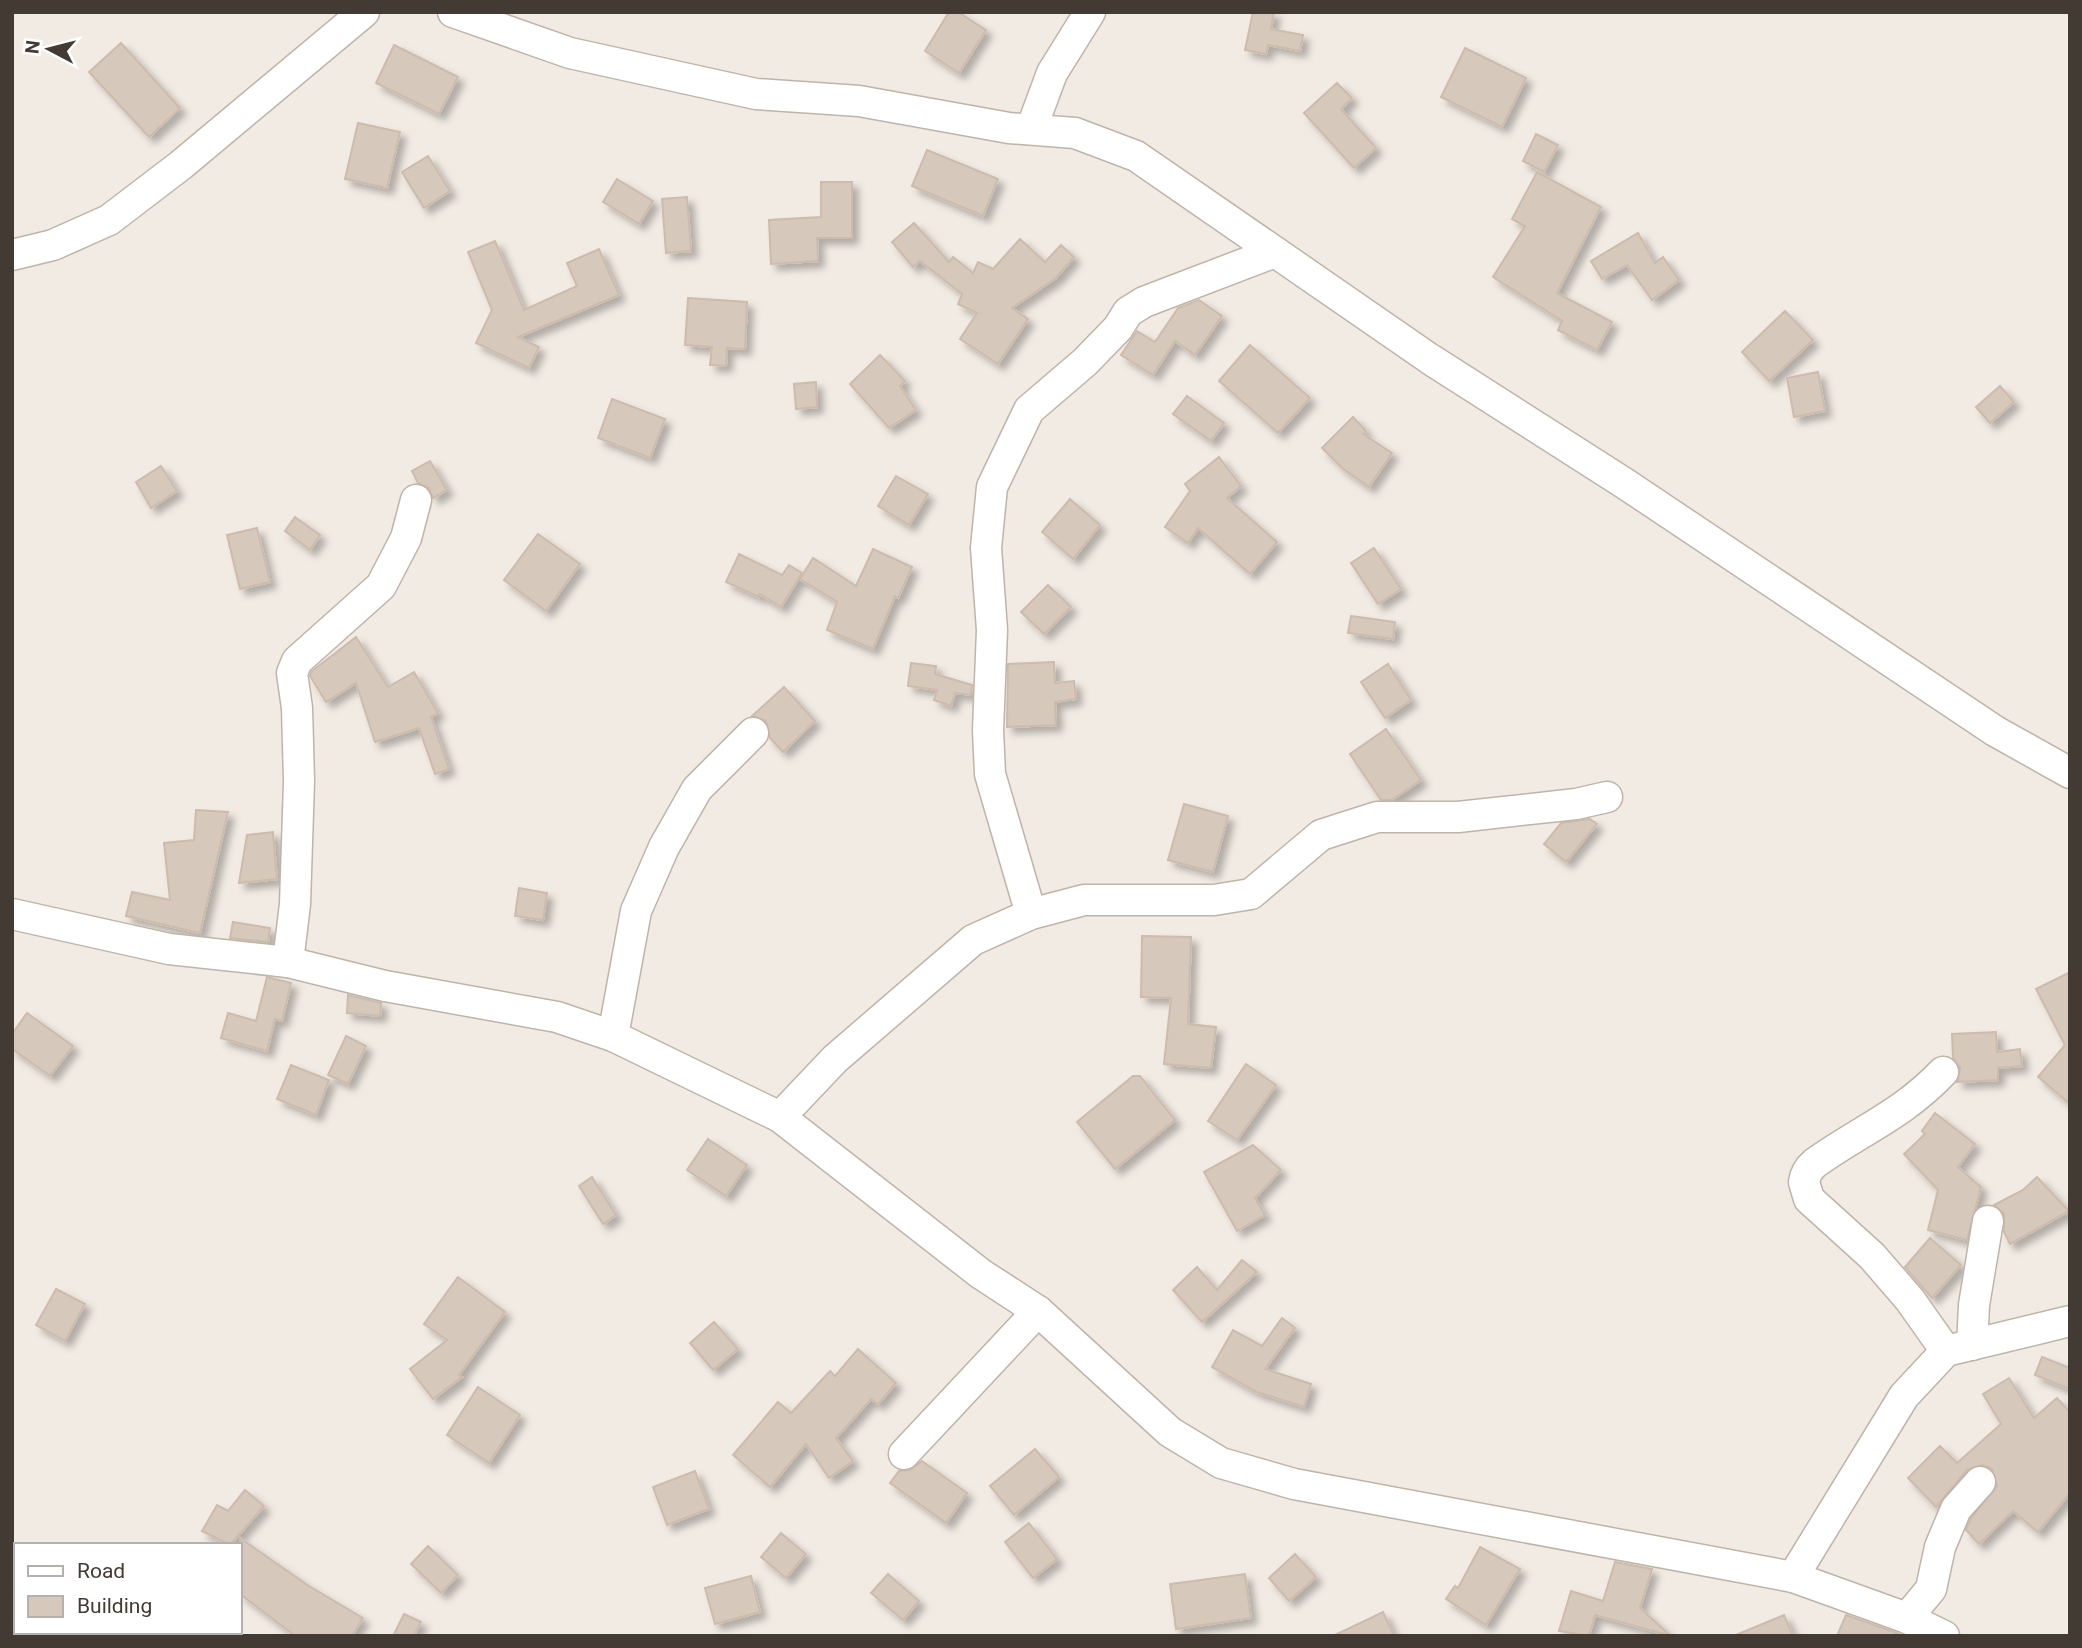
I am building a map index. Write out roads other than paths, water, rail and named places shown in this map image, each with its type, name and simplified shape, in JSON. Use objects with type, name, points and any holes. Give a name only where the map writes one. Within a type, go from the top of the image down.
[{"type":"street","points":[[12,255],[53,245],[109,220],[181,165],[364,12]]},
{"type":"street","points":[[453,12],[570,53],[756,94],[859,101],[1009,128],[1032,127],[1075,133],[1136,156],[1430,359],[1623,483],[1995,732],[2070,773]]},
{"type":"street","points":[[1032,127],[1052,73],[1090,12]]},
{"type":"street","points":[[1031,914],[990,774],[988,730],[992,630],[986,548],[992,487],[1029,410],[1085,362],[1118,328],[1128,312],[1144,302],[1192,286],[1275,252]]},
{"type":"street","points":[[288,962],[295,904],[299,781],[297,708],[292,673],[297,662],[381,586],[406,538],[416,500]]},
{"type":"street","points":[[613,1036],[636,911],[664,847],[697,789],[753,733]]},
{"type":"street","points":[[780,1117],[835,1059],[973,940],[1031,914],[1084,900],[1214,900],[1251,894],[1321,835],[1377,817],[1458,817],[1576,804],[1607,797]]},
{"type":"street","points":[[12,914],[169,949],[288,962],[385,986],[557,1017],[613,1036],[780,1117],[981,1274],[1038,1311],[1170,1432],[1221,1463],[1294,1484],[1793,1577],[1907,1618],[1944,1636]]},
{"type":"street","points":[[1943,1072],[1921,1096],[1812,1165],[1804,1182],[1809,1199],[1872,1256],[1910,1300],[1959,1348]]},
{"type":"street","points":[[1959,1348],[1976,1293],[1987,1221]]},
{"type":"street","points":[[904,1454],[1038,1311]]},
{"type":"street","points":[[1793,1577],[1904,1396],[1959,1348],[2070,1321]]},
{"type":"street","points":[[1907,1618],[1931,1589],[1940,1547],[1956,1509],[1980,1482]]}]
